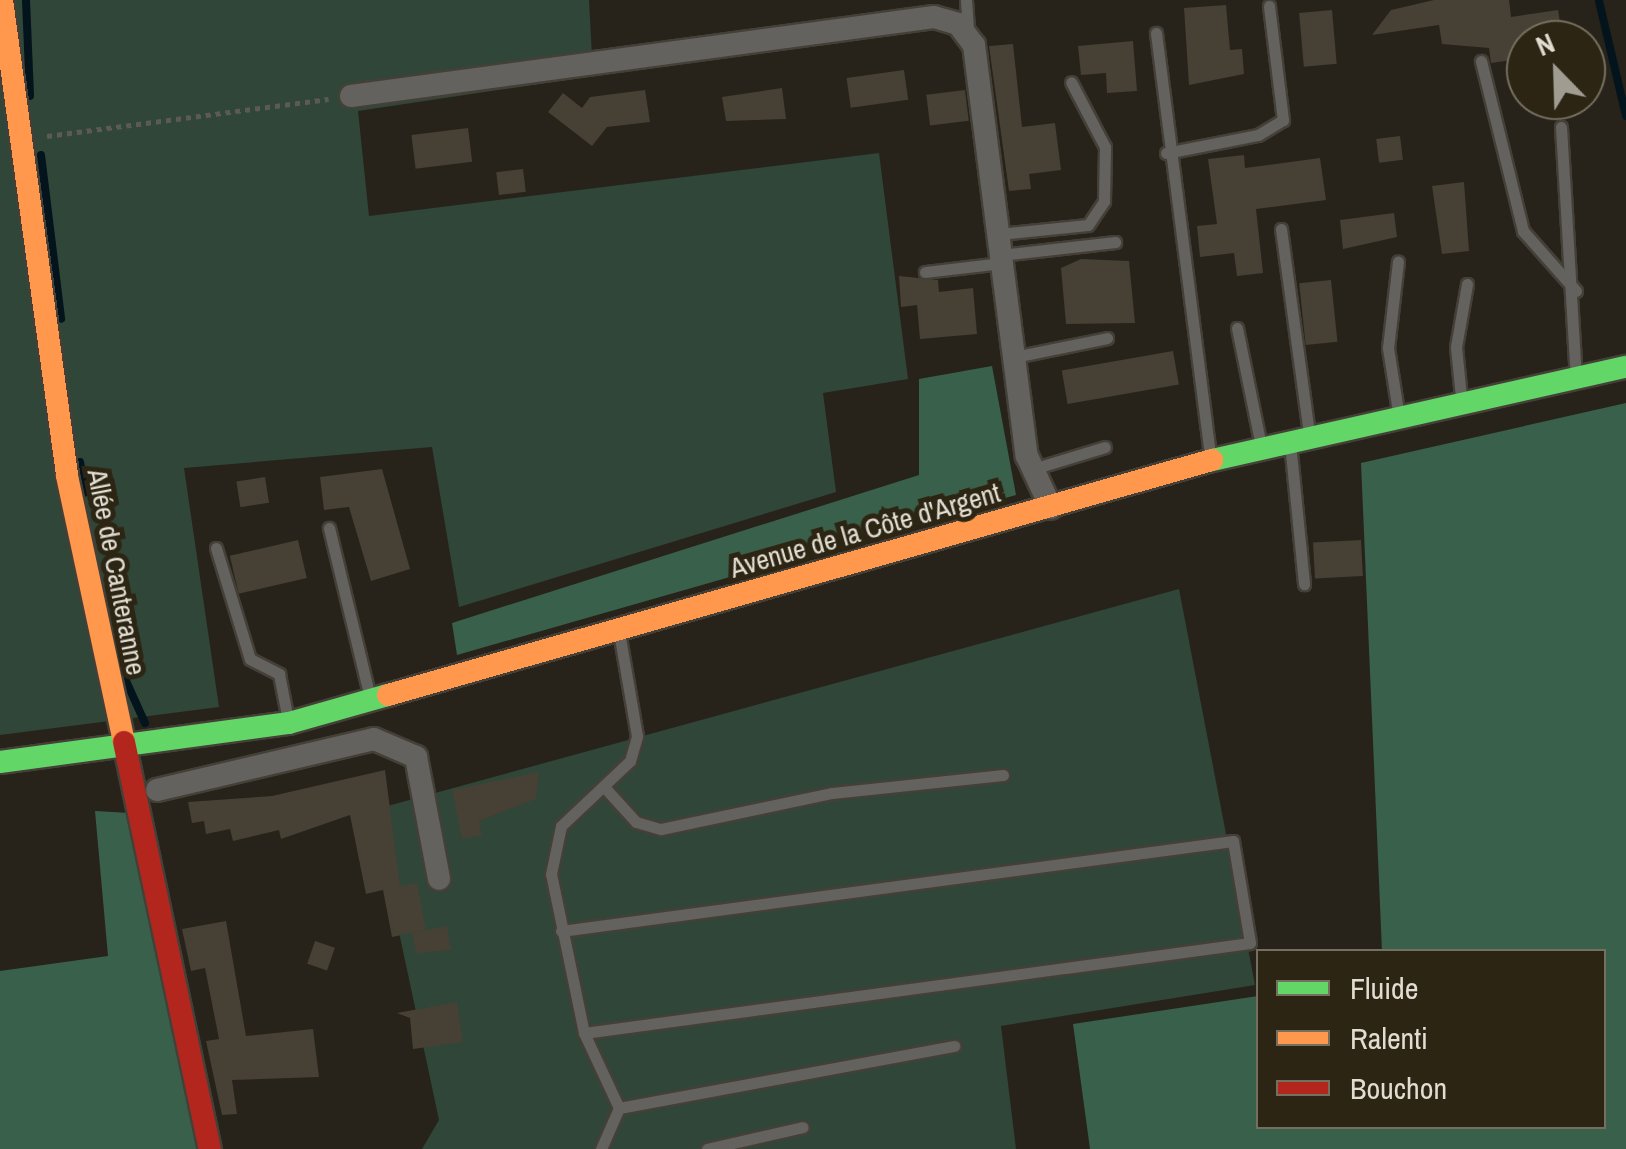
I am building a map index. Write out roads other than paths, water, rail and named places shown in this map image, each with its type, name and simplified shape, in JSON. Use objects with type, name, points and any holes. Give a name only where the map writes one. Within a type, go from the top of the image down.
[{"type":"main road","name":"Allée de Canteranne","points":[[2,0],[14,141],[122,749],[210,1149]]},
{"type":"main road","name":"Avenue de la Côte d'Argent","points":[[0,762],[122,749],[289,723],[1299,436],[1461,397],[1626,368]]},
{"type":"street","points":[[351,96],[934,17],[968,32],[1032,469],[1052,508]]},
{"type":"street","points":[[367,701],[374,739]]},
{"type":"street","points":[[157,790],[374,739],[416,757],[439,879]]},
{"type":"lane","points":[[966,0],[968,32]]},
{"type":"lane","points":[[1166,153],[1258,135],[1282,120],[1269,6]]},
{"type":"lane","points":[[1156,33],[1166,153],[1211,462]]},
{"type":"lane","points":[[1481,60],[1523,231],[1576,291]]},
{"type":"lane","points":[[925,272],[1088,225],[1104,201],[1106,147],[1071,82]]},
{"type":"lane","points":[[1562,127],[1576,291],[1576,376]]},
{"type":"lane","points":[[1281,230],[1299,436],[1304,584]]},
{"type":"lane","points":[[1001,251],[1114,242]]},
{"type":"lane","points":[[1398,262],[1388,348],[1398,411]]},
{"type":"lane","points":[[1461,397],[1456,347],[1466,284]]},
{"type":"lane","points":[[1236,328],[1261,447]]},
{"type":"lane","points":[[1014,357],[1107,338]]},
{"type":"lane","points":[[1032,469],[1105,447]]},
{"type":"lane","points":[[329,528],[367,701]]},
{"type":"lane","points":[[216,548],[250,659],[279,674],[289,723]]},
{"type":"lane","points":[[601,1149],[618,1108],[584,1033],[562,931],[553,847],[561,826],[605,788],[637,736],[619,632]]},
{"type":"lane","points":[[605,788],[636,822],[661,830],[832,793],[1003,774]]},
{"type":"lane","points":[[562,931],[1233,841],[1250,943],[584,1033]]},
{"type":"lane","points":[[618,1108],[954,1046]]},
{"type":"lane","points":[[707,1149],[803,1127]]},
{"type":"waterway","points":[[26,0],[30,96]]},
{"type":"waterway","points":[[1599,1],[1626,116]]},
{"type":"waterway","points":[[41,155],[61,319]]},
{"type":"waterway","points":[[80,462],[86,492]]},
{"type":"waterway","points":[[122,672],[145,723]]}]
